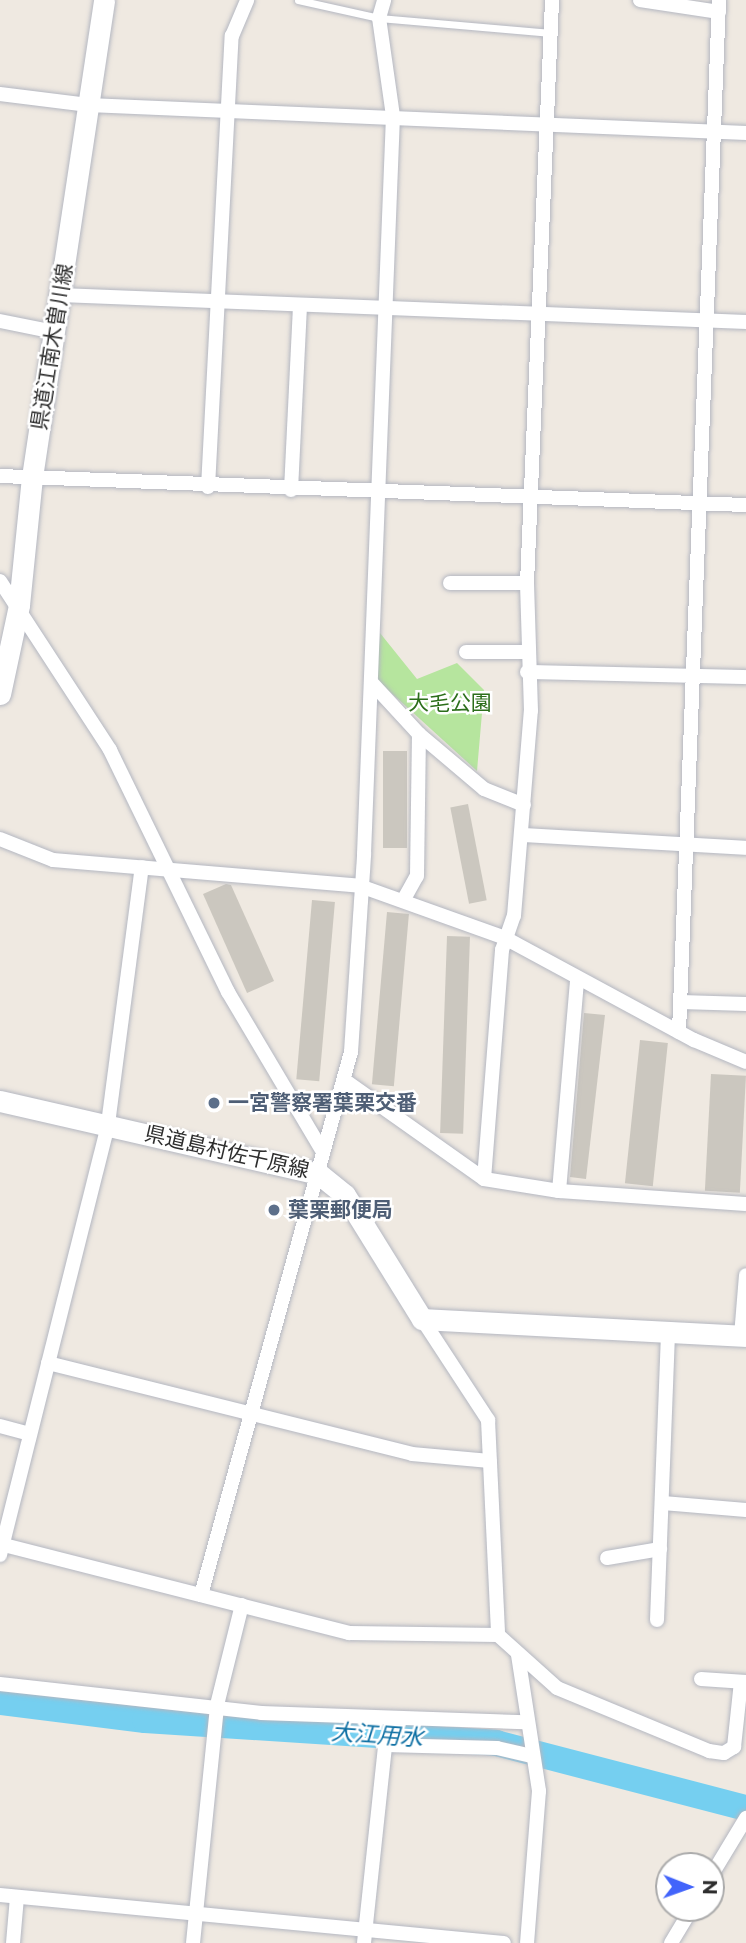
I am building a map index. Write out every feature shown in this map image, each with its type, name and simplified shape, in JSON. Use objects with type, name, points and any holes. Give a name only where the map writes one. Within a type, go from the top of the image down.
[{"type":"main road","name":"県道江南木曽川線","points":[[0,694],[19,606],[32,477],[104,0]]},
{"type":"main road","name":"県道島村佐千原線","points":[[0,1101],[317,1172],[345,1195],[422,1319]]},
{"type":"main road","points":[[422,1319],[743,1336]]},
{"type":"street","points":[[208,487],[222,304],[232,36],[247,0]]},
{"type":"street","points":[[201,1595],[317,1172],[346,1082],[371,682],[393,116],[379,19],[384,0]]},
{"type":"street","points":[[484,1179],[505,938],[514,916],[531,711],[526,652],[527,583],[552,0]]},
{"type":"street","points":[[640,0],[719,6],[679,1032]]},
{"type":"street","points":[[0,93],[89,105],[230,107],[746,133]]},
{"type":"street","points":[[60,295],[222,304],[746,322]]},
{"type":"street","points":[[291,490],[300,305]]},
{"type":"street","points":[[0,321],[54,332]]},
{"type":"street","points":[[0,476],[208,487],[746,505]]},
{"type":"street","points":[[0,581],[19,606],[110,750],[171,870],[228,992],[323,1152]]},
{"type":"street","points":[[450,583],[527,583]]},
{"type":"street","points":[[466,652],[526,652]]},
{"type":"street","points":[[527,672],[746,677]]},
{"type":"street","points":[[371,682],[419,734],[484,789],[524,805]]},
{"type":"street","points":[[404,900],[417,876],[419,734]]},
{"type":"street","points":[[522,835],[746,848]]},
{"type":"street","points":[[0,839],[54,860],[360,886],[505,938],[679,1032],[746,1062]]},
{"type":"street","points":[[142,867],[108,1124],[1,1548],[349,1633],[498,1635]]},
{"type":"street","points":[[559,1191],[577,979]]},
{"type":"street","points":[[681,1002],[746,1004]]},
{"type":"street","points":[[346,1082],[484,1179],[559,1191],[746,1204]]},
{"type":"street","points":[[743,1336],[746,1275]]},
{"type":"street","points":[[422,1319],[488,1420],[498,1635],[557,1688],[724,1753],[734,1746],[743,1682],[701,1679]]},
{"type":"street","points":[[657,1620],[668,1331]]},
{"type":"street","points":[[48,1363],[412,1454],[490,1461]]},
{"type":"street","points":[[0,1426],[29,1434]]},
{"type":"street","points":[[663,1503],[746,1510]]},
{"type":"street","points":[[607,1558],[660,1549]]},
{"type":"street","points":[[193,1943],[218,1733],[218,1713],[243,1605]]},
{"type":"street","points":[[518,1655],[530,1754],[539,1791],[527,1943]]},
{"type":"street","points":[[0,1684],[218,1713],[526,1727]]},
{"type":"street","points":[[365,1937],[385,1745],[497,1748],[530,1754]]},
{"type":"street","points":[[725,1853],[746,1818]]},
{"type":"street","points":[[0,1895],[196,1915],[365,1937],[504,1943]]},
{"type":"street","points":[[13,1943],[17,1897]]},
{"type":"street","points":[[671,1943],[684,1922]]},
{"type":"lane","points":[[298,0],[379,19],[552,33]]},
{"type":"green space","name":"大毛公園","points":[[380,633],[417,679],[457,663],[484,690],[477,771],[376,679]]},
{"type":"building","points":[[383,751],[407,751],[407,848],[383,848]]},
{"type":"building","points":[[468,804],[487,900],[469,904],[450,807]]},
{"type":"building","points":[[226,884],[231,885],[274,981],[247,993],[203,894]]},
{"type":"building","points":[[312,900],[335,902],[319,1081],[296,1079]]},
{"type":"building","points":[[387,912],[409,914],[394,1086],[372,1084]]},
{"type":"building","points":[[447,936],[470,937],[463,1134],[440,1133]]},
{"type":"building","points":[[584,1013],[605,1015],[586,1179],[570,1177]]},
{"type":"building","points":[[640,1040],[668,1043],[653,1186],[625,1183]]},
{"type":"building","points":[[711,1074],[746,1076],[740,1193],[705,1191]]},
{"type":"waterway","name":"大江用水","points":[[0,1702],[145,1720],[496,1743],[746,1808]]},
{"type":"place","name":"一宮警察署葉栗交番","points":[[214,1103]]},
{"type":"place","name":"葉栗郵便局","points":[[274,1210]]}]
